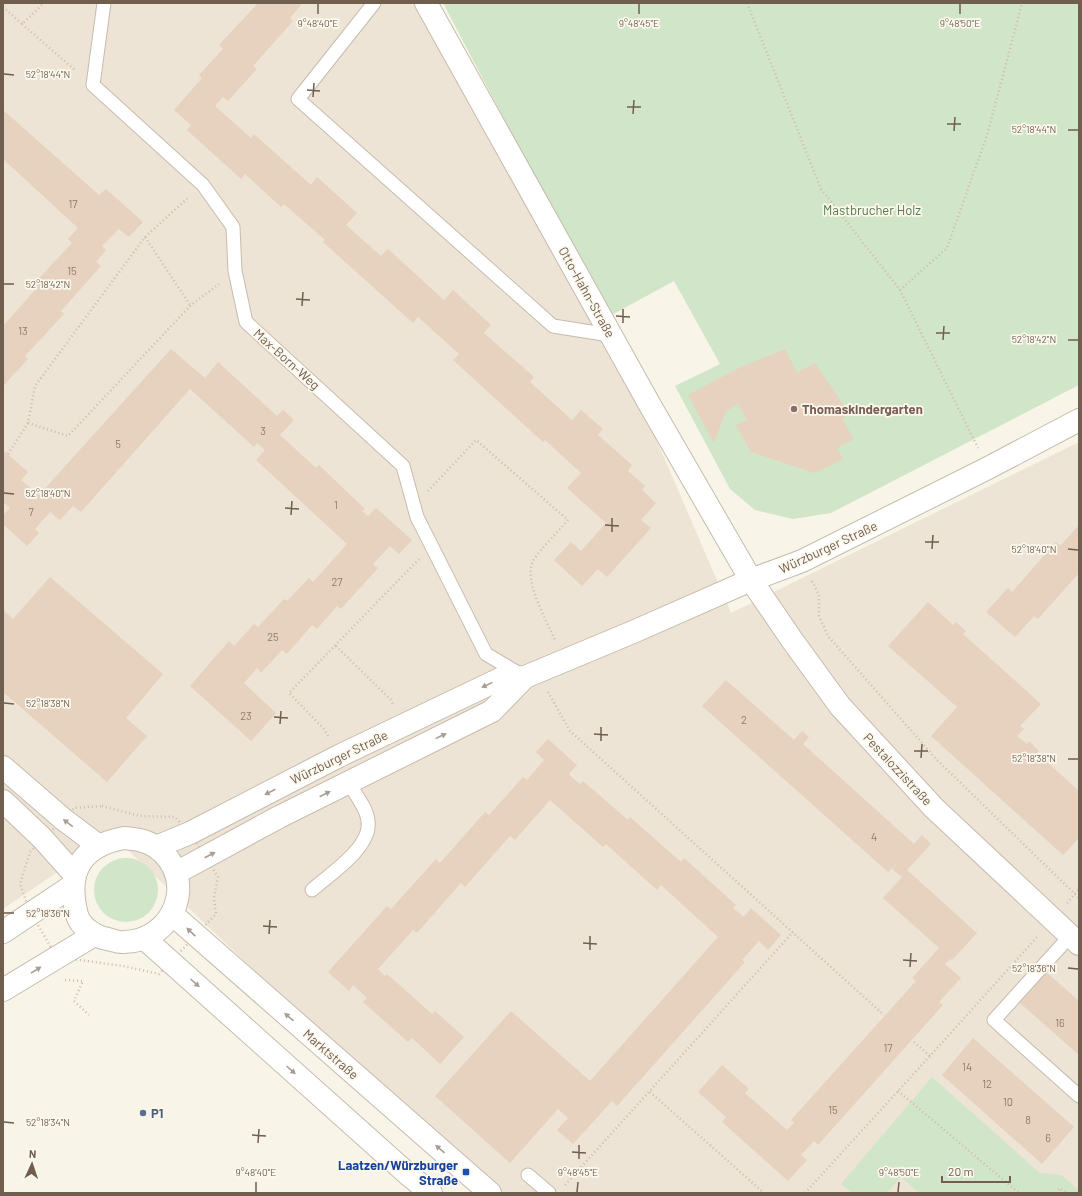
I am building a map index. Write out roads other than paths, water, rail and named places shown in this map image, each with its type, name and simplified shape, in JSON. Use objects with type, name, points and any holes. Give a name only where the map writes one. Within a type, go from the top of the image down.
[{"type":"street","name":"Otto-Hahn-Straße","points":[[426,3],[610,335],[751,580]]},
{"type":"street","name":"Würzburger Straße","points":[[156,847],[190,833],[339,756],[502,678],[525,677],[751,580],[802,561],[988,468],[1079,420]]},
{"type":"street","name":"Pestalozzistraße","points":[[751,580],[840,706],[934,808],[1075,940]]},
{"type":"street","name":"Würzburger Straße","points":[[176,873],[348,782],[492,711],[525,677]]},
{"type":"street","points":[[3,767],[62,819],[99,846]]},
{"type":"street","points":[[3,801],[42,838],[73,880],[73,899],[78,919],[94,936],[123,943],[145,938],[156,933],[168,921],[176,907],[179,890],[176,873],[168,859],[156,847],[141,840],[124,838],[107,841],[92,850],[73,880],[3,932]]},
{"type":"street","name":"Marktstraße","points":[[172,914],[481,1190]]},
{"type":"street","points":[[3,990],[94,936]]},
{"type":"street","points":[[145,938],[410,1176],[431,1193]]},
{"type":"lane","name":"Max-Born-Weg","points":[[104,3],[93,85],[203,185],[233,227],[235,271],[246,322],[403,466],[417,517],[486,654],[525,677]]},
{"type":"lane","points":[[374,3],[298,99],[553,326],[610,335]]},
{"type":"lane","points":[[312,890],[361,846],[367,836],[368,820],[348,782]]},
{"type":"lane","name":"Pestalozzistraße","points":[[1075,940],[994,1020],[1079,1096]]},
{"type":"lane","points":[[528,1175],[549,1193]]},
{"type":"place","name":"Thomaskindergarten","points":[[794,409]]},
{"type":"place","name":"P1","points":[[143,1113]]},
{"type":"place","name":"Laatzen/Würzburger Straße","points":[[466,1172]]},
{"type":"park label","name":"Mastbrucher Holz","points":[[872,210]]}]
